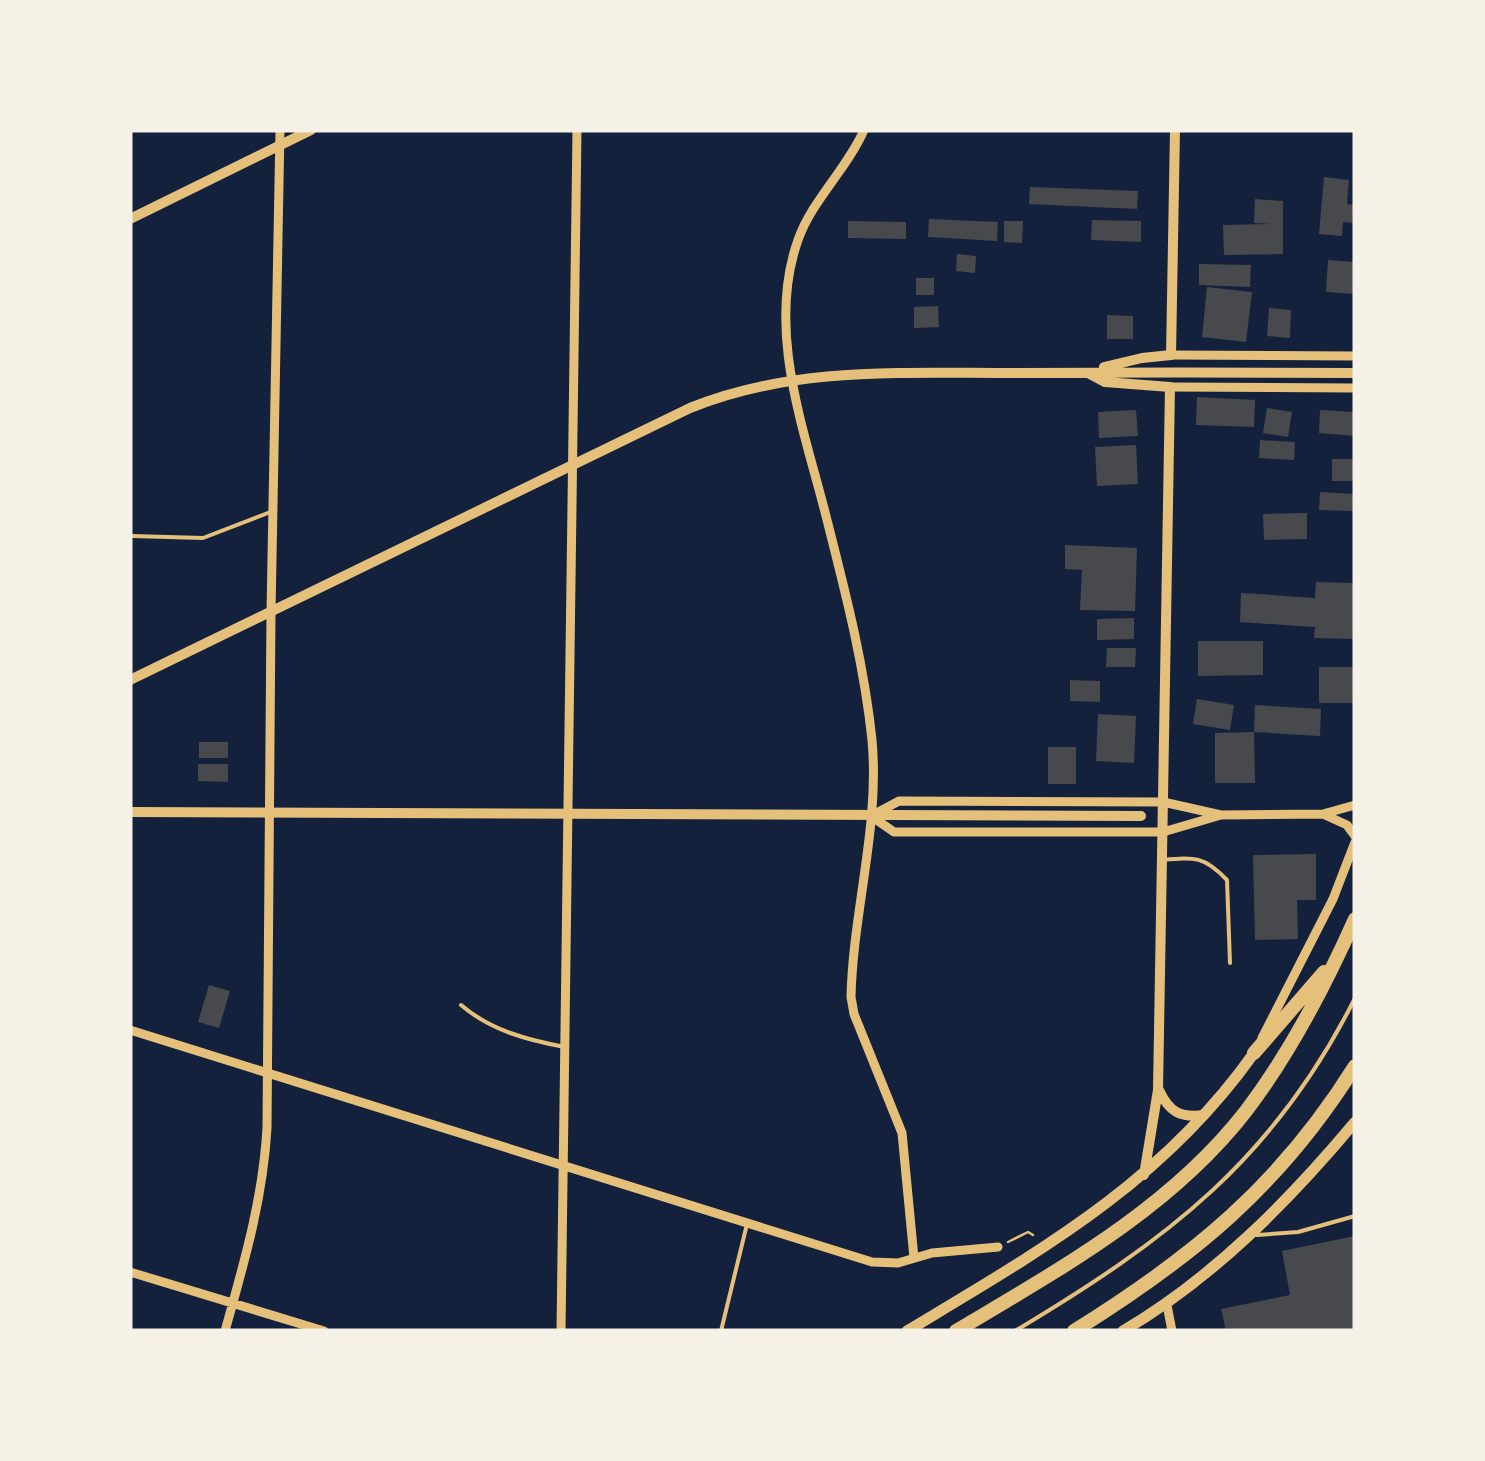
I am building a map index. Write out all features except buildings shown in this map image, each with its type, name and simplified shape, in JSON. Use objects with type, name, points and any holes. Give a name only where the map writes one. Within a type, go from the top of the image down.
[{"type":"highway","points":[[956,1331],[1110,1236],[1165,1193],[1212,1148],[1271,1076],[1355,919]]},
{"type":"highway","points":[[1254,1053],[1340,952]]},
{"type":"highway","points":[[1074,1331],[1181,1260],[1228,1221],[1301,1144],[1355,1066]]},
{"type":"main road","points":[[907,1331],[1048,1244],[1144,1176],[1205,1115],[1254,1053]]},
{"type":"main road","points":[[1123,1331],[1167,1305],[1281,1206],[1355,1122]]},
{"type":"street","points":[[225,1331],[261,1194],[267,1073],[280,130]]},
{"type":"street","points":[[130,219],[311,130]]},
{"type":"street","points":[[561,1331],[577,130]]},
{"type":"street","points":[[864,130],[797,242],[787,306],[791,380],[862,663],[874,765],[851,997],[854,1014],[902,1134],[914,1258]]},
{"type":"street","points":[[1171,356],[1175,130]]},
{"type":"street","points":[[1086,372],[1142,358],[1171,356],[1355,356]]},
{"type":"street","points":[[1086,372],[1104,382],[1170,386],[1355,388]]},
{"type":"street","points":[[130,680],[704,402],[742,390],[791,380],[872,374],[1355,374]]},
{"type":"street","points":[[1144,1176],[1158,1090],[1170,386]]},
{"type":"street","points":[[871,816],[899,802],[1163,802],[1220,815],[1323,814],[1355,806]]},
{"type":"street","points":[[130,812],[1140,816]]},
{"type":"street","points":[[1254,1053],[1333,899],[1355,839],[1346,825],[1323,814]]},
{"type":"street","points":[[871,816],[894,832],[1163,832],[1220,815]]},
{"type":"street","points":[[130,1030],[872,1262],[898,1263],[998,1247]]},
{"type":"street","points":[[1158,1090],[1178,1115],[1205,1115]]},
{"type":"street","points":[[130,1272],[324,1331]]},
{"type":"street","points":[[1167,1305],[1172,1331]]},
{"type":"lane","points":[[132,536],[203,538],[272,511]]},
{"type":"lane","points":[[1162,860],[1189,858],[1209,862],[1227,880],[1230,963]]},
{"type":"lane","points":[[1016,1331],[1128,1261],[1185,1218],[1230,1177],[1278,1122],[1319,1064],[1355,998]]},
{"type":"lane","points":[[460,1005],[478,1020],[507,1032],[565,1048]]},
{"type":"lane","points":[[1247,1236],[1298,1232],[1355,1216]]},
{"type":"lane","points":[[720,1331],[747,1224]]},
{"type":"path","points":[[998,1247],[1028,1232],[1048,1244]]}]
